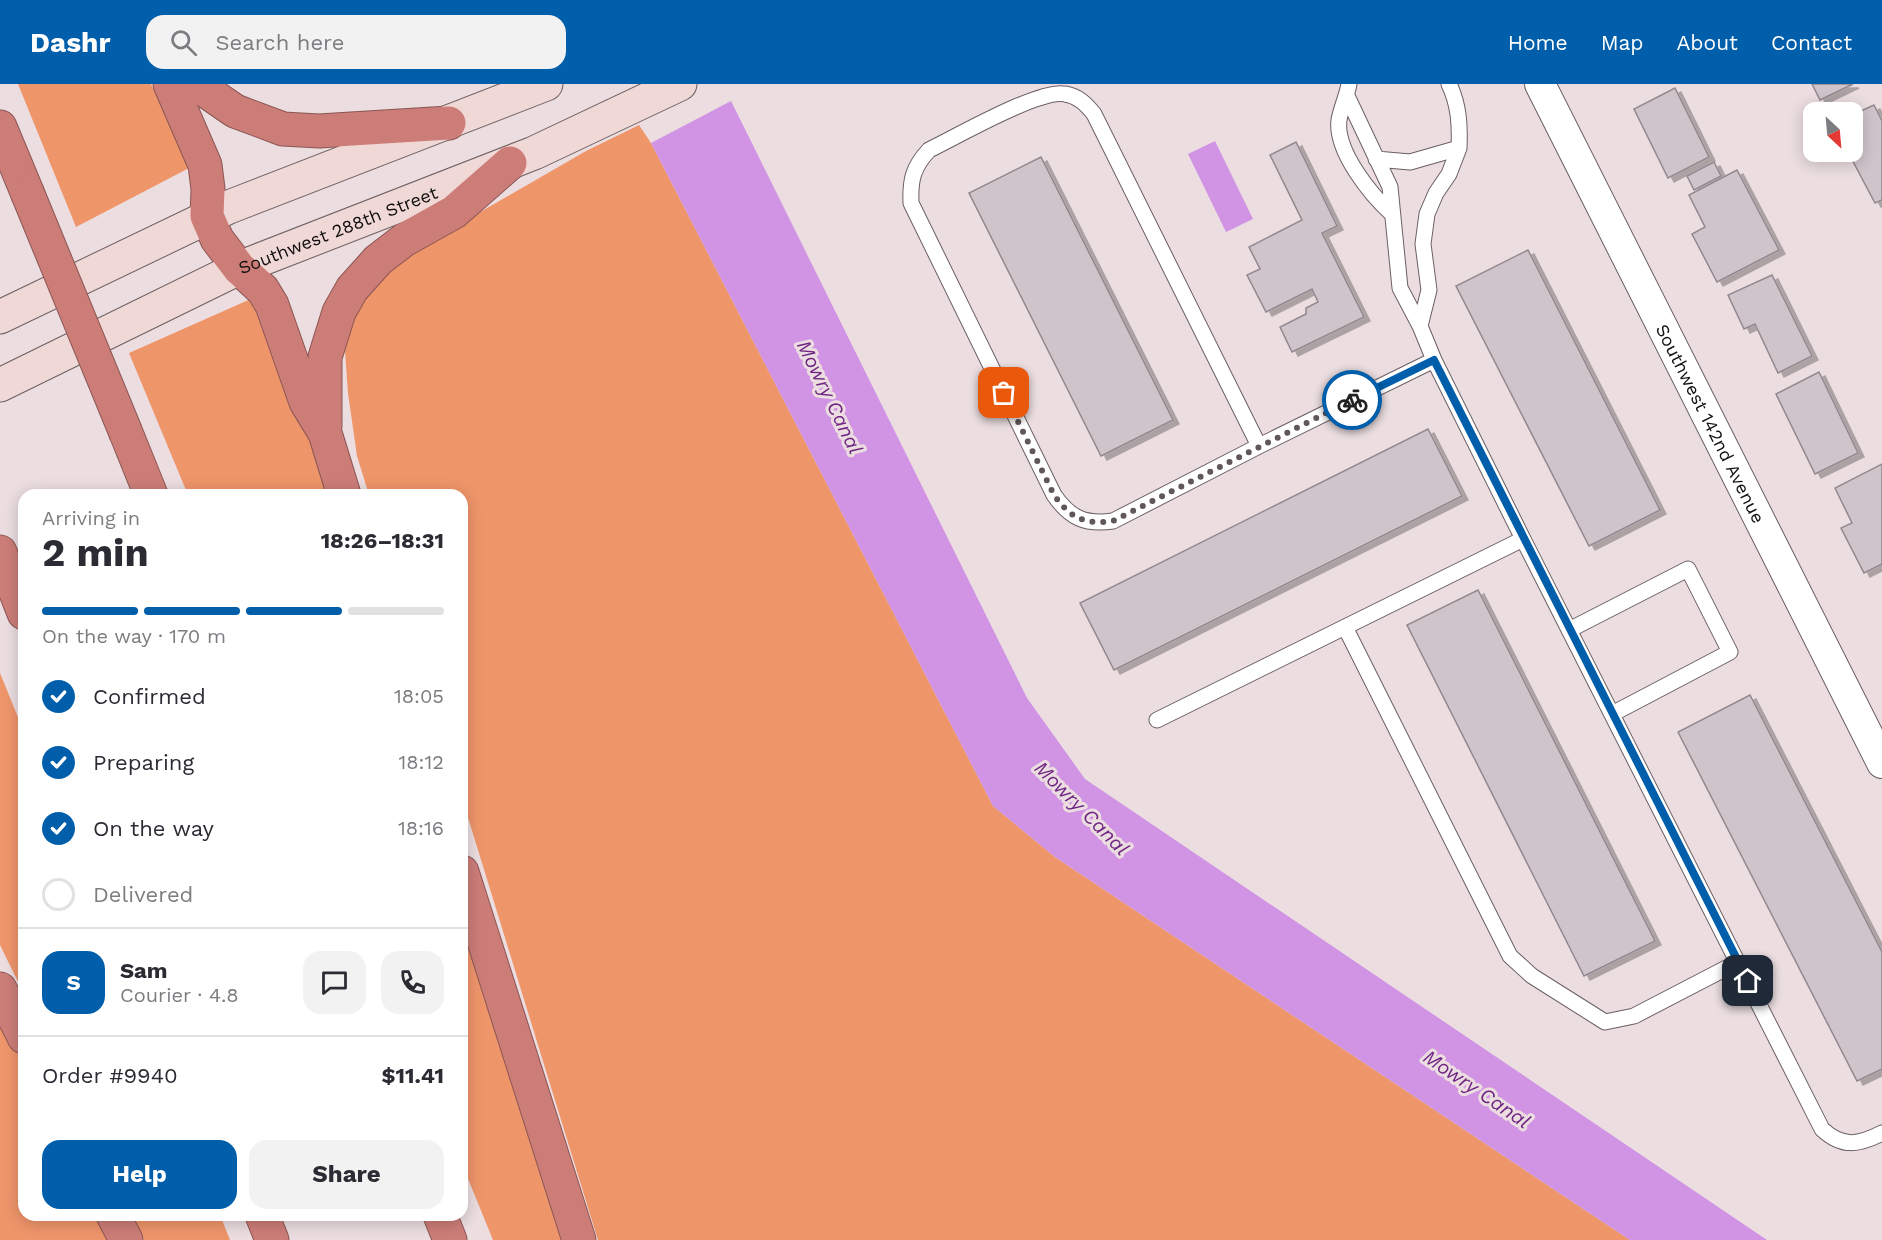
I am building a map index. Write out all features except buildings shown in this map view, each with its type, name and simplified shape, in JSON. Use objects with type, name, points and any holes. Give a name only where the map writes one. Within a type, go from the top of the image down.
[{"type":"highway","points":[[170,84],[205,165],[208,189],[207,216],[217,239],[240,268],[263,290],[272,305],[284,332],[306,402],[325,434],[342,489]]},
{"type":"highway","points":[[196,84],[235,111],[283,129],[320,131],[449,123]]},
{"type":"highway","points":[[0,127],[149,489]]},
{"type":"highway","points":[[325,434],[325,357],[339,312],[352,289],[378,260],[404,240],[454,212],[510,163]]},
{"type":"highway","points":[[0,552],[18,598]]},
{"type":"highway","points":[[468,892],[579,1240]]},
{"type":"highway","points":[[0,989],[18,1025]]},
{"type":"highway","points":[[116,1221],[126,1240]]},
{"type":"highway","points":[[264,1221],[272,1240]]},
{"type":"highway","points":[[442,1221],[450,1240]]},
{"type":"main road","points":[[0,316],[207,216],[546,84]]},
{"type":"main road","name":"Southwest 288th Street","points":[[0,385],[240,268],[510,163],[588,129],[680,84]]},
{"type":"street","name":"Southwest 142nd Avenue","points":[[1540,84],[1882,763]]},
{"type":"lane","points":[[1420,326],[1429,290],[1423,244],[1427,214],[1436,193],[1449,174],[1459,148],[1460,123],[1456,98],[1449,84]]},
{"type":"lane","points":[[1348,90],[1376,159],[1390,186],[1400,288],[1523,540],[1822,1129],[1842,1143],[1855,1144],[1882,1133]]},
{"type":"lane","points":[[1348,90],[1339,120],[1341,138],[1370,194],[1392,214]]},
{"type":"lane","points":[[1258,446],[1094,114],[1083,101],[1064,93],[1038,97],[929,150],[917,163],[910,181],[911,203],[1054,495],[1063,508],[1077,520],[1095,524],[1113,521],[1258,446],[1434,360]]},
{"type":"lane","points":[[1376,159],[1410,162],[1459,148]]},
{"type":"lane","points":[[1157,720],[1523,540]]},
{"type":"lane","points":[[1569,630],[1688,569],[1730,652],[1612,714]]},
{"type":"lane","points":[[1346,627],[1510,956],[1532,976],[1605,1022],[1634,1016],[1738,962]]},
{"type":"shaded area","points":[[18,84],[151,84],[193,166],[76,227]]},
{"type":"shaded area","points":[[639,125],[651,143],[993,806],[1055,857],[1630,1240],[598,1240],[468,818],[468,489],[367,489],[357,456],[345,352],[348,320],[387,270],[430,241],[586,151]]},
{"type":"shaded area","points":[[253,298],[270,312],[326,489],[186,489],[129,353]]},
{"type":"shaded area","points":[[0,673],[18,717],[18,982],[0,945]]},
{"type":"shaded area","points":[[468,937],[564,1240],[493,1240],[468,1179]]},
{"type":"shaded area","points":[[0,1016],[18,1052],[18,1221],[102,1221],[112,1240],[0,1240]]},
{"type":"shaded area","points":[[135,1221],[222,1221],[230,1240],[144,1240]]},
{"type":"water","name":"Mowry Canal","points":[[731,101],[1027,698],[1085,779],[1767,1240],[1630,1240],[1055,857],[993,806],[651,143]]},
{"type":"water","points":[[1215,141],[1253,219],[1226,232],[1188,154]]},
{"type":"way so far","points":[[1004,393],[1054,495],[1063,508],[1077,520],[1095,524],[1113,521],[1352,400]]},
{"type":"route","points":[[1352,400],[1434,360],[1512,519],[1748,981]]}]
